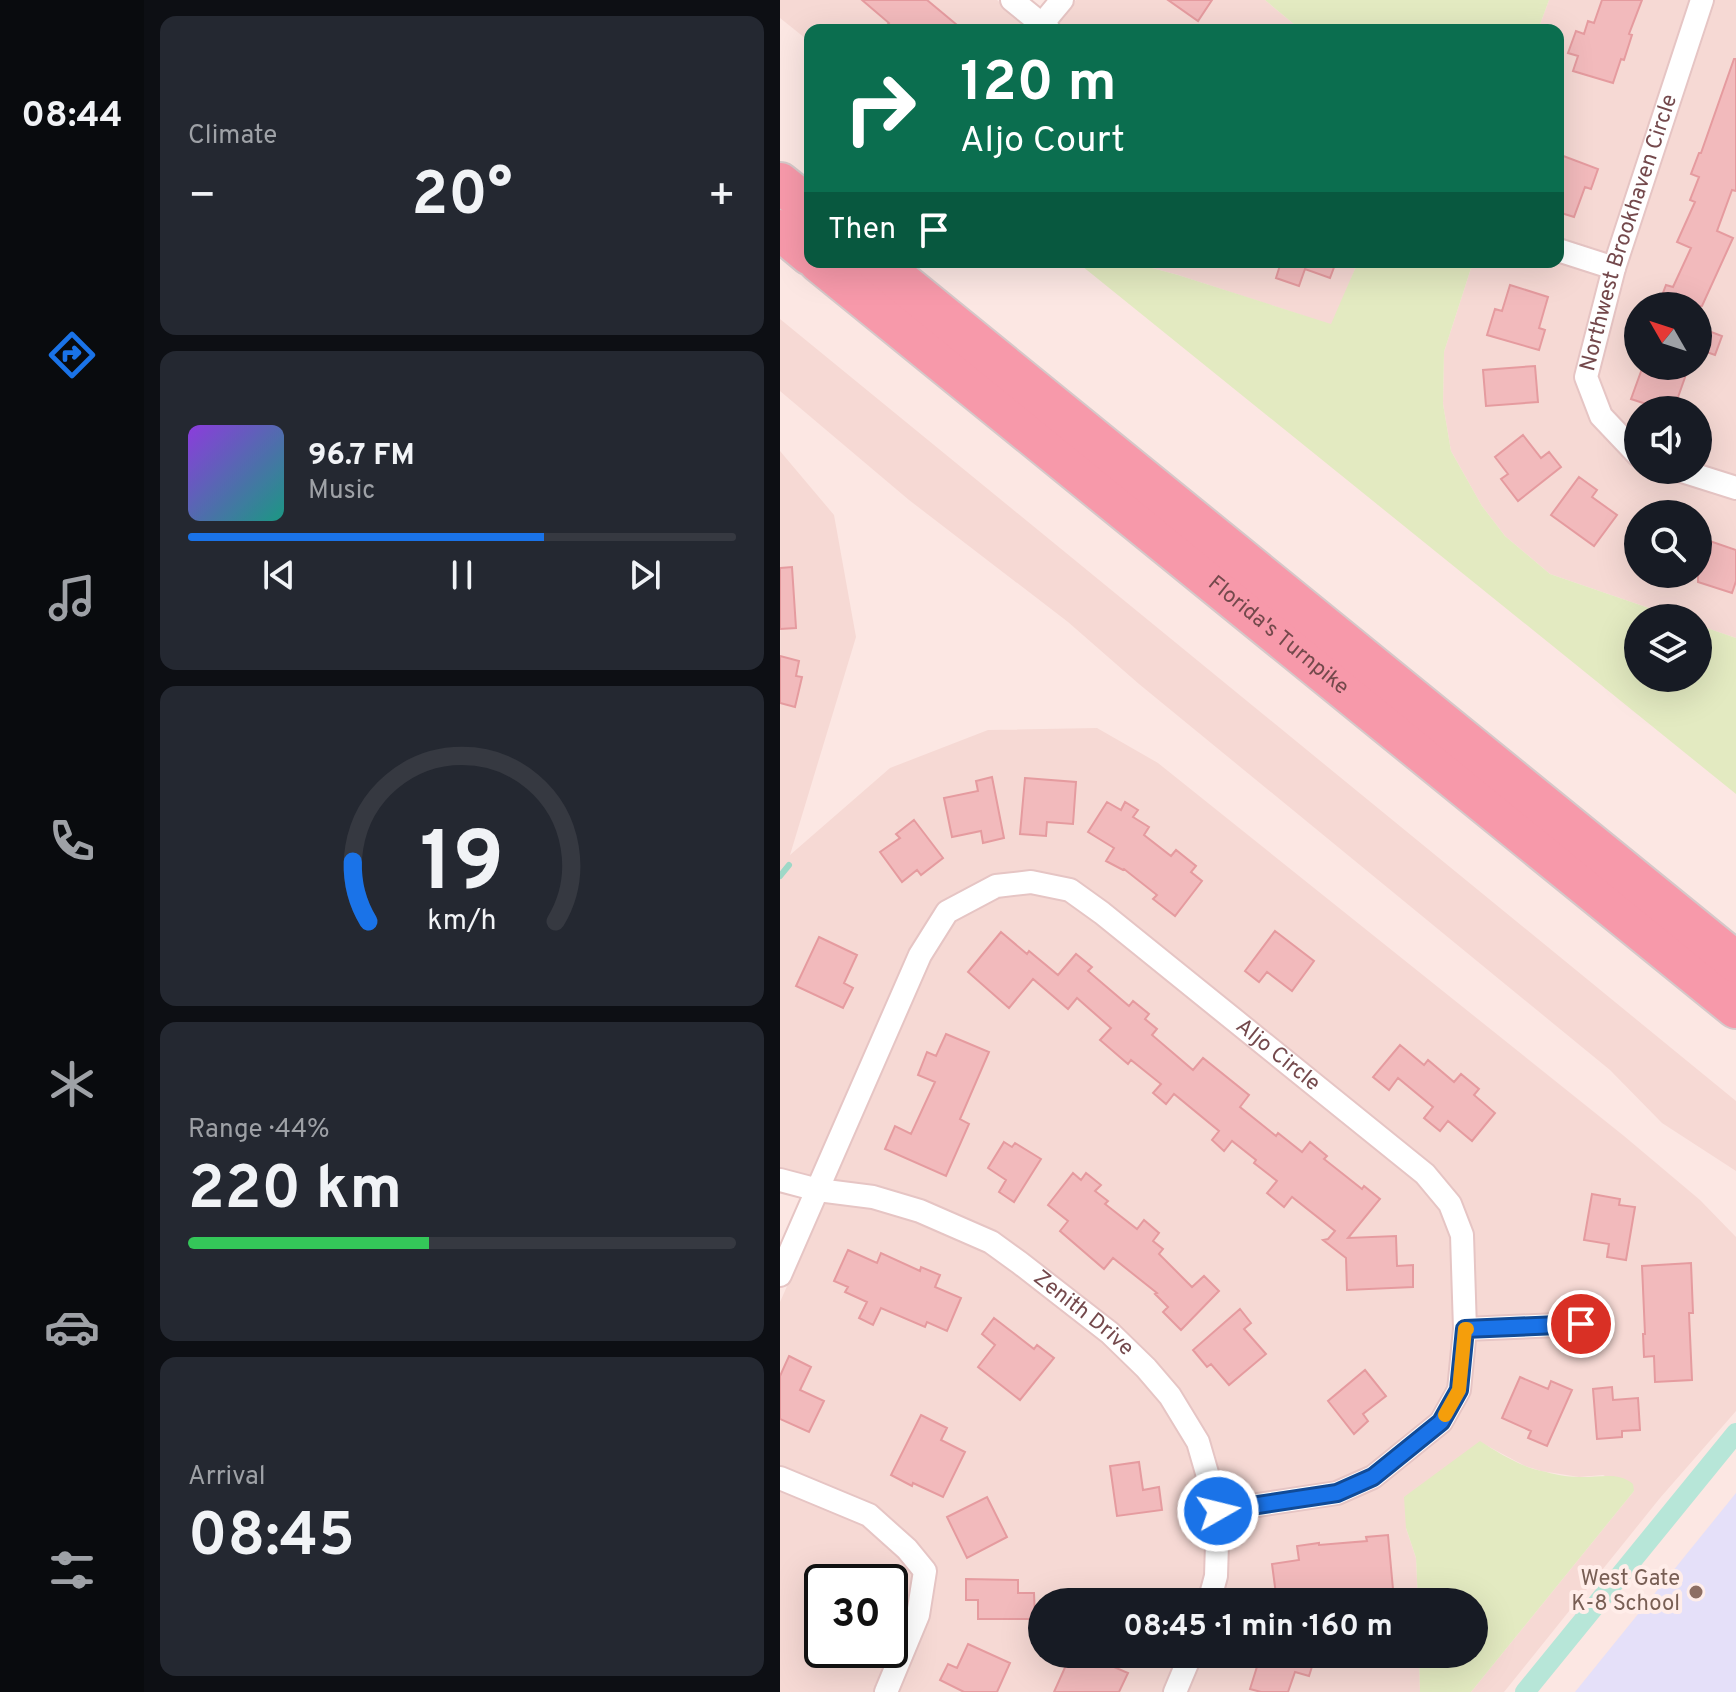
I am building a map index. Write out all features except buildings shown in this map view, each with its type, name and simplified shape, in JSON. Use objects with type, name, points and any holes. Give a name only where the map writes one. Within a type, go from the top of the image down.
[{"type":"highway","points":[[780,183],[804,202]]},
{"type":"highway","points":[[780,230],[804,250]]},
{"type":"highway","name":"Florida's Turnpike","points":[[826,268],[1736,1008]]},
{"type":"highway","name":"Florida's Turnpike","points":[[884,268],[1736,962]]},
{"type":"street","points":[[1012,0],[1042,24]]},
{"type":"street","points":[[1048,24],[1062,0]]},
{"type":"street","name":"Northwest Brookhaven Circle","points":[[1624,440],[1601,416],[1586,377],[1614,268],[1702,0]]},
{"type":"street","points":[[1564,252],[1614,268]]},
{"type":"street","points":[[1712,480],[1736,488]]},
{"type":"street","name":"Aljo Circle","points":[[780,1275],[920,955],[947,912],[996,886],[1031,882],[1070,890],[1425,1174],[1450,1204],[1462,1235],[1465,1329],[1459,1390],[1441,1422],[1373,1477],[1337,1493],[1218,1511]]},
{"type":"street","name":"Zenith Drive","points":[[780,1180],[818,1190],[873,1197],[920,1211],[991,1242],[1110,1333],[1170,1396],[1198,1442],[1218,1511],[1216,1576],[1213,1588]]},
{"type":"street","points":[[1465,1329],[1581,1324]]},
{"type":"street","points":[[780,1478],[869,1515],[907,1549],[925,1571],[918,1615],[886,1692]]},
{"type":"street","points":[[1175,1692],[1185,1668]]},
{"type":"shaded area","points":[[780,0],[997,0],[1027,24],[804,24],[804,37],[780,18]]},
{"type":"shaded area","points":[[1076,0],[1265,0],[1294,24],[1057,24]]},
{"type":"shaded area","points":[[1549,0],[1691,0],[1607,256],[1564,242],[1564,24],[1540,24]]},
{"type":"shaded area","points":[[1713,0],[1736,0],[1736,478],[1712,470],[1712,396],[1624,396],[1624,426],[1610,411],[1597,378],[1624,272]]},
{"type":"shaded area","points":[[1564,263],[1601,275],[1576,374],[1624,455],[1624,484],[1694,484],[1736,498],[1736,638],[1712,630],[1712,604],[1637,604],[1550,574],[1505,536],[1482,506],[1451,451],[1443,404],[1444,352],[1471,268],[1564,268]]},
{"type":"shaded area","points":[[1152,268],[1356,268],[1332,325]]},
{"type":"shaded area","points":[[780,319],[1736,1101],[1736,1171],[1662,1123],[1610,1070],[1139,684],[1068,622],[909,500],[780,391]]},
{"type":"shaded area","points":[[780,451],[834,515],[856,637],[790,855],[890,768],[988,730],[1097,728],[1158,763],[1624,1136],[1700,1200],[1736,1237],[1736,1411],[1660,1498],[1504,1692],[1471,1692],[1634,1491],[1603,1475],[1579,1477],[1525,1466],[1480,1442],[1406,1528],[1416,1558],[1417,1588],[1221,1588],[1228,1520],[1340,1503],[1450,1428],[1475,1339],[1592,1334],[1590,1314],[1475,1319],[1458,1198],[1108,906],[993,876],[941,903],[910,950],[811,1178],[780,1169]]},
{"type":"shaded area","points":[[1032,892],[1067,900],[1097,921],[1418,1180],[1441,1208],[1451,1236],[1455,1329],[1449,1386],[1432,1415],[1367,1468],[1333,1483],[1225,1499],[1208,1441],[1026,1255],[833,1182],[929,960],[954,920],[1000,896]]},
{"type":"shaded area","points":[[825,1201],[872,1207],[917,1221],[986,1251],[1104,1341],[1139,1374],[1188,1445],[1207,1511],[1206,1574],[1202,1588],[1028,1588],[1028,1668],[1174,1668],[1164,1692],[898,1692],[936,1574],[872,1505],[780,1467],[780,1302]]},
{"type":"shaded area","points":[[780,1488],[864,1523],[907,1564],[804,1564],[804,1668],[884,1668],[874,1692],[780,1692]]},
{"type":"shaded area","name":"West Gate K-8 School","points":[[1736,1493],[1736,1692],[1575,1692]]},
{"type":"shaded area","points":[[908,1566],[914,1573],[908,1612]]},
{"type":"shaded area","points":[[1197,1668],[1419,1668],[1420,1692],[1187,1692]]},
{"type":"green space","points":[[1265,0],[1549,0],[1540,24],[1294,24]]},
{"type":"green space","points":[[1084,268],[1152,268],[1331,324],[1355,268],[1471,268],[1444,352],[1443,404],[1451,451],[1482,506],[1505,536],[1550,574],[1637,604],[1624,604],[1624,692],[1712,692],[1712,630],[1736,638],[1736,794]]},
{"type":"green space","points":[[1480,1441],[1534,1469],[1570,1476],[1621,1478],[1633,1484],[1634,1491],[1471,1692],[1420,1692],[1419,1668],[1488,1668],[1488,1588],[1417,1588],[1416,1558],[1406,1528],[1404,1497]]},
{"type":"waterway","points":[[780,876],[789,865]]},
{"type":"waterway","points":[[1525,1692],[1736,1433]]},
{"type":"slow traffic","points":[[1445,1415],[1459,1390],[1467,1329]]},
{"type":"place","name":"West Gate K-8 School","points":[[1696,1592]]},
{"type":"route","points":[[1218,1511],[1337,1493],[1373,1477],[1441,1422],[1459,1390],[1465,1329],[1581,1324]]}]
